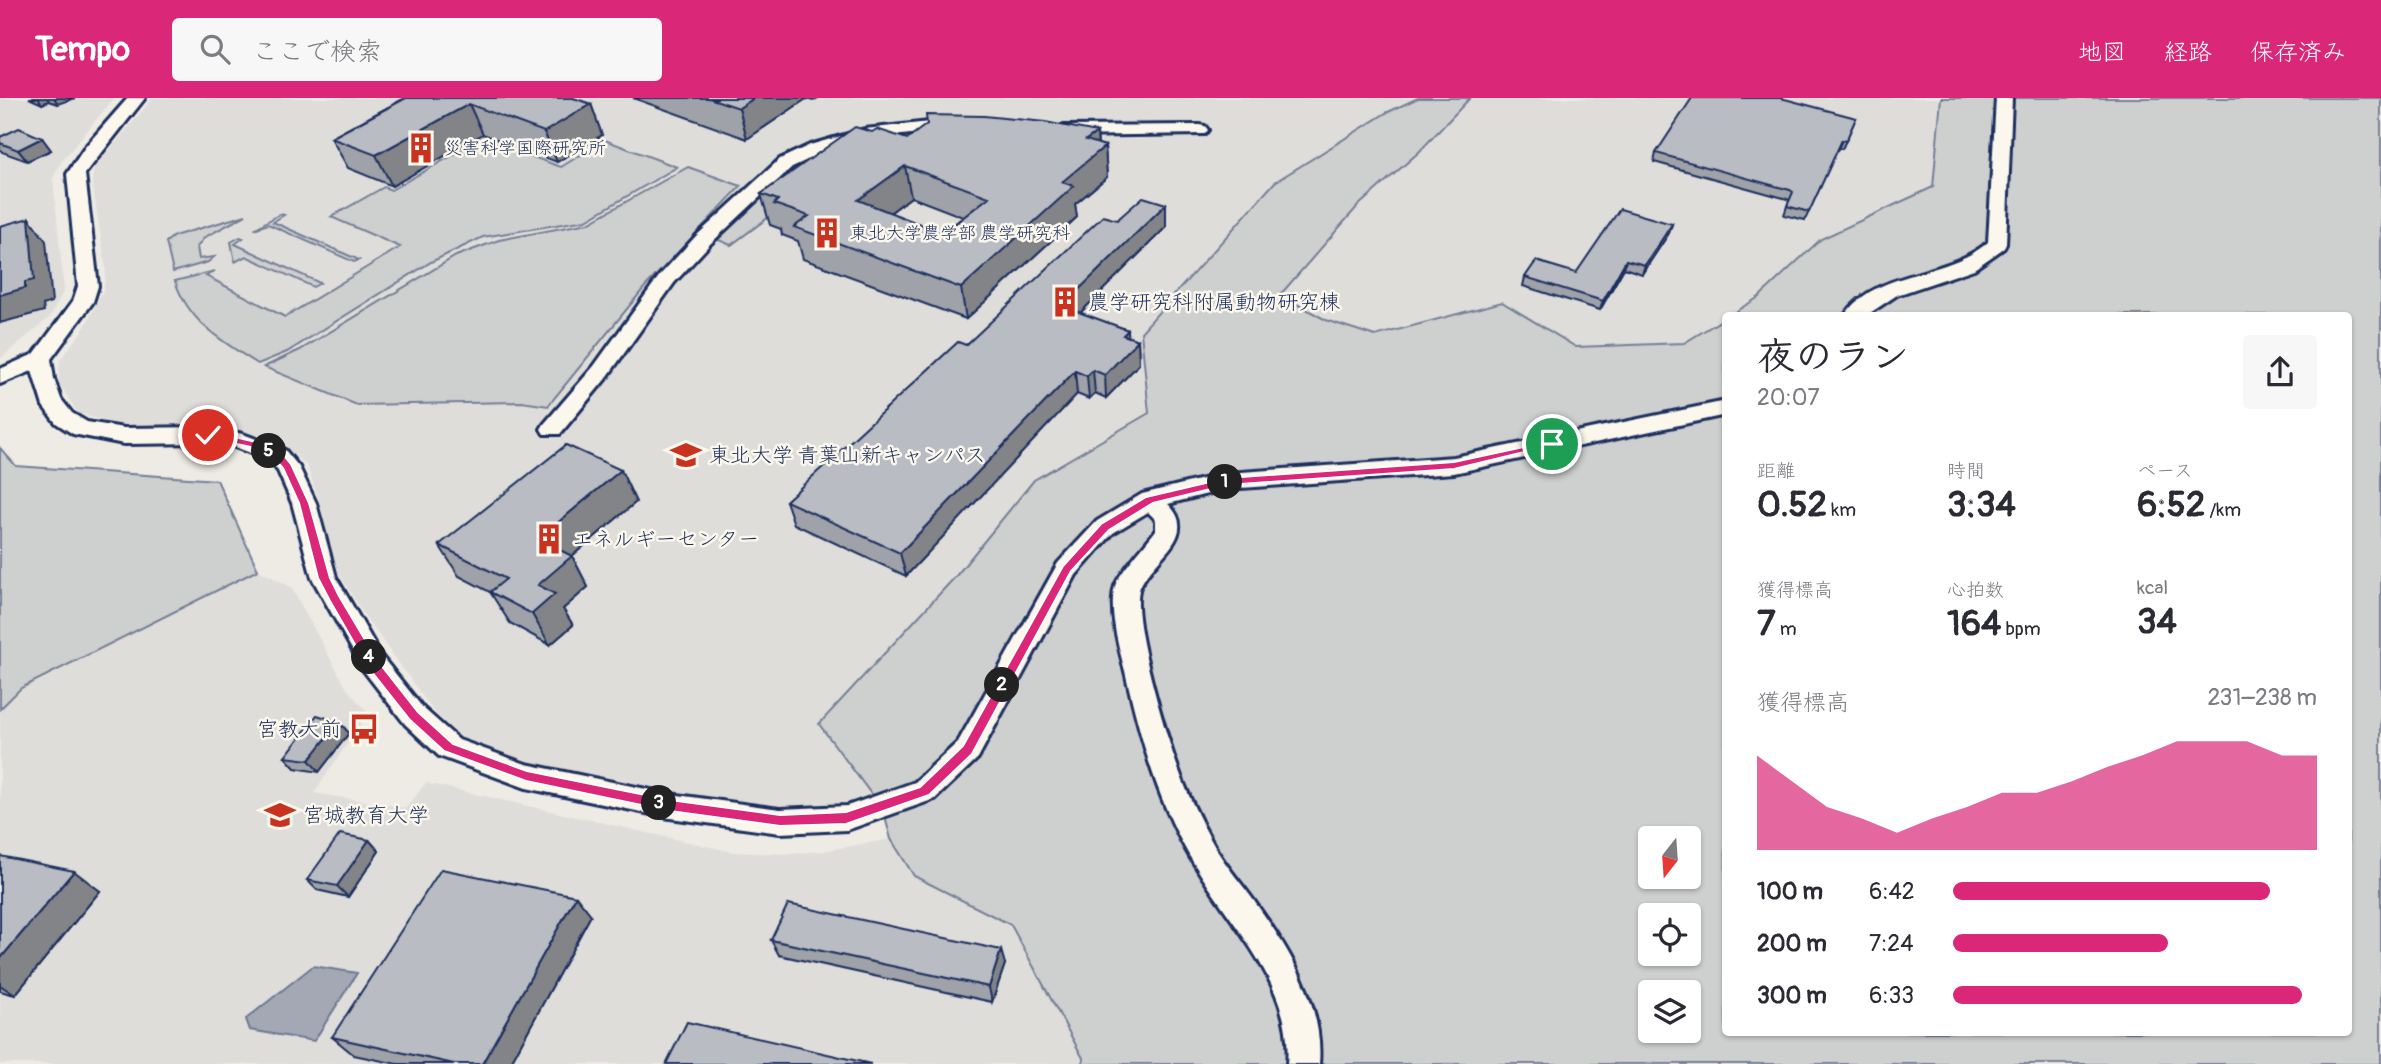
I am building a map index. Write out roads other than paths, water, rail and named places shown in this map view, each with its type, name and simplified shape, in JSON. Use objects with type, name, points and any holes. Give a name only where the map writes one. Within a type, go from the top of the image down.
[{"type":"street","points":[[0,377],[41,359],[79,310],[88,286],[76,174],[91,151],[137,98]]},
{"type":"street","points":[[1859,312],[1878,296],[1904,283],[1973,262],[1989,253],[1997,244],[2004,98]]},
{"type":"street","points":[[552,429],[601,371],[667,279],[786,163],[816,149],[865,134],[901,128],[974,124]]},
{"type":"street","points":[[1048,130],[1199,130]]},
{"type":"street","points":[[41,359],[43,379],[51,401],[64,418],[81,429],[124,436],[208,435],[258,445],[277,454],[288,467],[304,503],[324,578],[366,653],[414,716],[449,748],[526,776],[670,806],[780,821],[846,818],[925,791],[968,750],[1067,569],[1105,527],[1150,500],[1227,481],[1454,465],[1722,409]]},
{"type":"street","points":[[1150,500],[1168,518],[1168,532],[1127,587],[1128,632],[1154,737],[1169,783],[1207,860],[1248,916],[1289,982],[1305,1040],[1303,1064]]},
{"type":"place","name":"災害科学国際研究所","points":[[421,148]]},
{"type":"place","name":"東北大学農学部 農学研究科","points":[[827,233]]},
{"type":"place","name":"農学研究科附属動物研究棟","points":[[1065,302]]},
{"type":"place","name":"東北大学 青葉山新キャンパス","points":[[686,455]]},
{"type":"place","name":"エネルギーセンター","points":[[549,539]]},
{"type":"place","name":"宮教大前","points":[[364,729]]},
{"type":"place","name":"宮城教育大学","points":[[280,815]]}]
